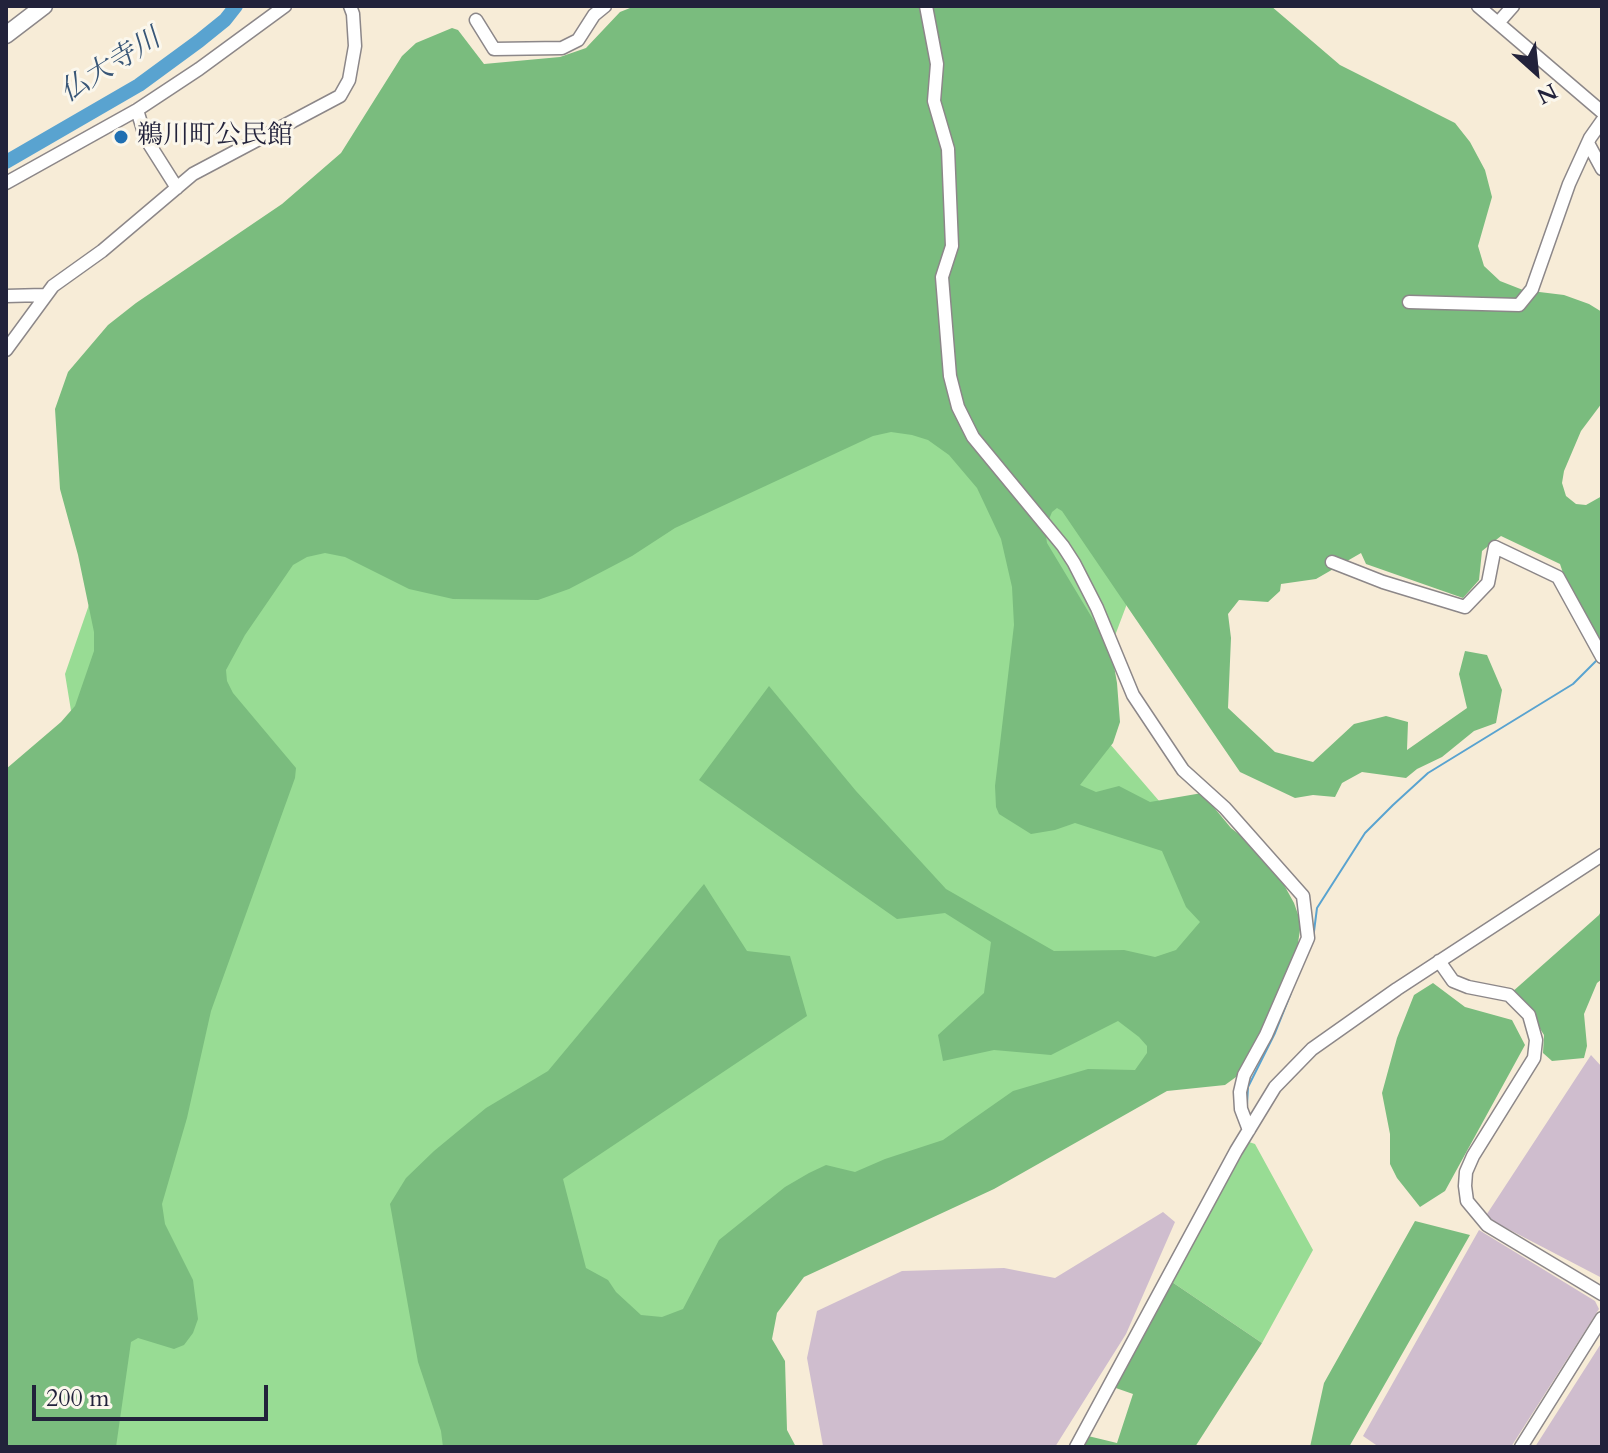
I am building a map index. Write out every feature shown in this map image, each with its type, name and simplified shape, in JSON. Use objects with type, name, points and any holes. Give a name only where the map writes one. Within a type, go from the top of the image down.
[{"type":"main road","points":[[6,35],[44,6]]},
{"type":"street","points":[[6,183],[137,110],[285,6]]},
{"type":"street","points":[[6,350],[44,295],[77,266],[102,251],[193,174],[340,96],[349,80],[354,55],[350,6]]},
{"type":"street","points":[[476,20],[494,49],[562,48],[578,40],[594,15],[605,6]]},
{"type":"street","points":[[926,6],[937,64],[934,101],[948,149],[952,246],[942,277],[950,376],[958,407],[973,437],[1074,563],[1097,608],[1133,695],[1183,770],[1225,808],[1303,896],[1308,938],[1266,1035],[1244,1075],[1240,1092],[1241,1109],[1249,1130]]},
{"type":"street","points":[[1478,6],[1602,112]]},
{"type":"street","points":[[1498,23],[1513,6]]},
{"type":"street","points":[[137,110],[146,139],[177,188]]},
{"type":"street","points":[[1409,302],[1519,305],[1532,289],[1569,184],[1602,121]]},
{"type":"street","points":[[1588,143],[1602,169]]},
{"type":"street","points":[[6,296],[44,295]]},
{"type":"street","points":[[1332,562],[1383,582],[1465,607],[1488,583],[1495,547],[1558,577],[1601,655]]},
{"type":"street","points":[[1076,1447],[1124,1354],[1275,1087],[1312,1049],[1439,961],[1602,855]]},
{"type":"street","points":[[1439,961],[1453,981],[1509,995],[1529,1015],[1536,1040],[1534,1058],[1466,1172],[1467,1201],[1487,1225],[1602,1294]]},
{"type":"street","points":[[1521,1447],[1602,1318]]},
{"type":"shaded area","points":[[1591,1055],[1602,1067],[1602,1278],[1485,1217]]},
{"type":"shaded area","points":[[1163,1212],[1175,1222],[1126,1334],[1055,1447],[823,1446],[807,1358],[817,1311],[902,1271],[1004,1268],[1055,1278]]},
{"type":"shaded area","points":[[1479,1230],[1595,1301],[1599,1309],[1511,1447],[1379,1447],[1363,1436]]},
{"type":"shaded area","points":[[1602,1342],[1602,1447],[1535,1447]]},
{"type":"green space","points":[[635,6],[1271,6],[1340,65],[1455,123],[1470,142],[1485,170],[1492,197],[1478,246],[1484,266],[1500,281],[1523,290],[1564,295],[1602,312],[1602,403],[1581,431],[1562,483],[1566,496],[1576,504],[1586,505],[1602,496],[1602,651],[1584,636],[1560,564],[1501,536],[1482,551],[1479,580],[1463,598],[1366,564],[1361,553],[1316,579],[1281,584],[1280,591],[1268,602],[1239,600],[1228,614],[1231,638],[1228,708],[1275,752],[1313,762],[1354,724],[1386,716],[1408,722],[1407,750],[1467,708],[1459,674],[1465,651],[1487,655],[1502,690],[1496,723],[1474,731],[1442,757],[1406,778],[1362,772],[1342,783],[1335,797],[1313,795],[1295,798],[1240,772],[1062,511],[1057,508],[1045,529],[1047,543],[1100,631],[1113,660],[1117,683],[1120,722],[1113,743],[1080,785],[1096,792],[1119,786],[1150,802],[1202,793],[1231,828],[1249,842],[1278,874],[1301,923],[1297,950],[1247,1069],[1225,1085],[1167,1091],[994,1189],[804,1277],[777,1313],[772,1339],[785,1361],[787,1430],[796,1447],[443,1447],[441,1431],[418,1362],[390,1204],[406,1178],[434,1151],[486,1108],[548,1071],[704,884],[747,951],[790,956],[807,1016],[563,1179],[586,1268],[608,1280],[616,1292],[641,1315],[662,1317],[683,1309],[719,1240],[785,1187],[809,1173],[826,1165],[855,1172],[943,1140],[1013,1091],[1088,1069],[1135,1070],[1147,1053],[1147,1046],[1139,1037],[1118,1021],[1051,1055],[994,1050],[943,1061],[938,1035],[984,993],[991,942],[945,913],[897,919],[699,780],[769,686],[856,791],[946,889],[1054,951],[1124,950],[1155,957],[1176,950],[1200,922],[1186,907],[1162,851],[1075,823],[1031,834],[999,814],[995,786],[1014,625],[1012,587],[1001,539],[977,488],[949,455],[928,440],[891,432],[873,436],[675,528],[632,556],[569,589],[538,600],[453,599],[409,589],[345,557],[325,553],[307,557],[293,565],[245,635],[226,670],[233,693],[296,768],[211,1011],[187,1118],[162,1204],[165,1224],[193,1280],[198,1319],[184,1345],[174,1349],[138,1338],[131,1342],[116,1447],[6,1447],[6,769],[75,706],[94,651],[94,632],[78,555],[60,489],[55,409],[68,372],[108,325],[282,204],[341,153],[402,56],[416,43],[452,28],[458,30],[484,64],[560,57],[586,48],[620,12]]},
{"type":"green space","points":[[731,120],[1139,572],[1085,715],[1272,932],[1175,1067],[638,1336],[420,1199],[453,1447],[6,1447],[6,897],[82,778],[65,674],[136,469]]},
{"type":"green space","points":[[1602,909],[1602,979],[1597,983],[1584,1014],[1587,1046],[1584,1058],[1552,1061],[1543,1053],[1544,1035],[1527,1008],[1511,993]]},
{"type":"green space","points":[[1433,983],[1465,1007],[1512,1020],[1525,1045],[1445,1191],[1420,1207],[1390,1164],[1390,1134],[1382,1093],[1397,1038],[1414,995]]},
{"type":"green space","points":[[1249,1142],[1255,1144],[1313,1250],[1262,1343],[1172,1282]]},
{"type":"green space","points":[[1415,1221],[1470,1235],[1349,1447],[1310,1447],[1324,1383]]},
{"type":"green space","points":[[1172,1282],[1262,1343],[1195,1447],[1081,1447],[1088,1436],[1117,1443],[1133,1394],[1113,1387]]},
{"type":"waterway","name":"仏大寺川","points":[[6,162],[139,85],[225,20],[236,6]]},
{"type":"waterway","points":[[1313,939],[1317,908],[1365,833],[1393,805],[1428,773],[1573,684],[1598,659]]},
{"type":"waterway","points":[[1247,1105],[1248,1087],[1291,993]]},
{"type":"place","name":"鵜川町公民館","points":[[121,137]]}]
